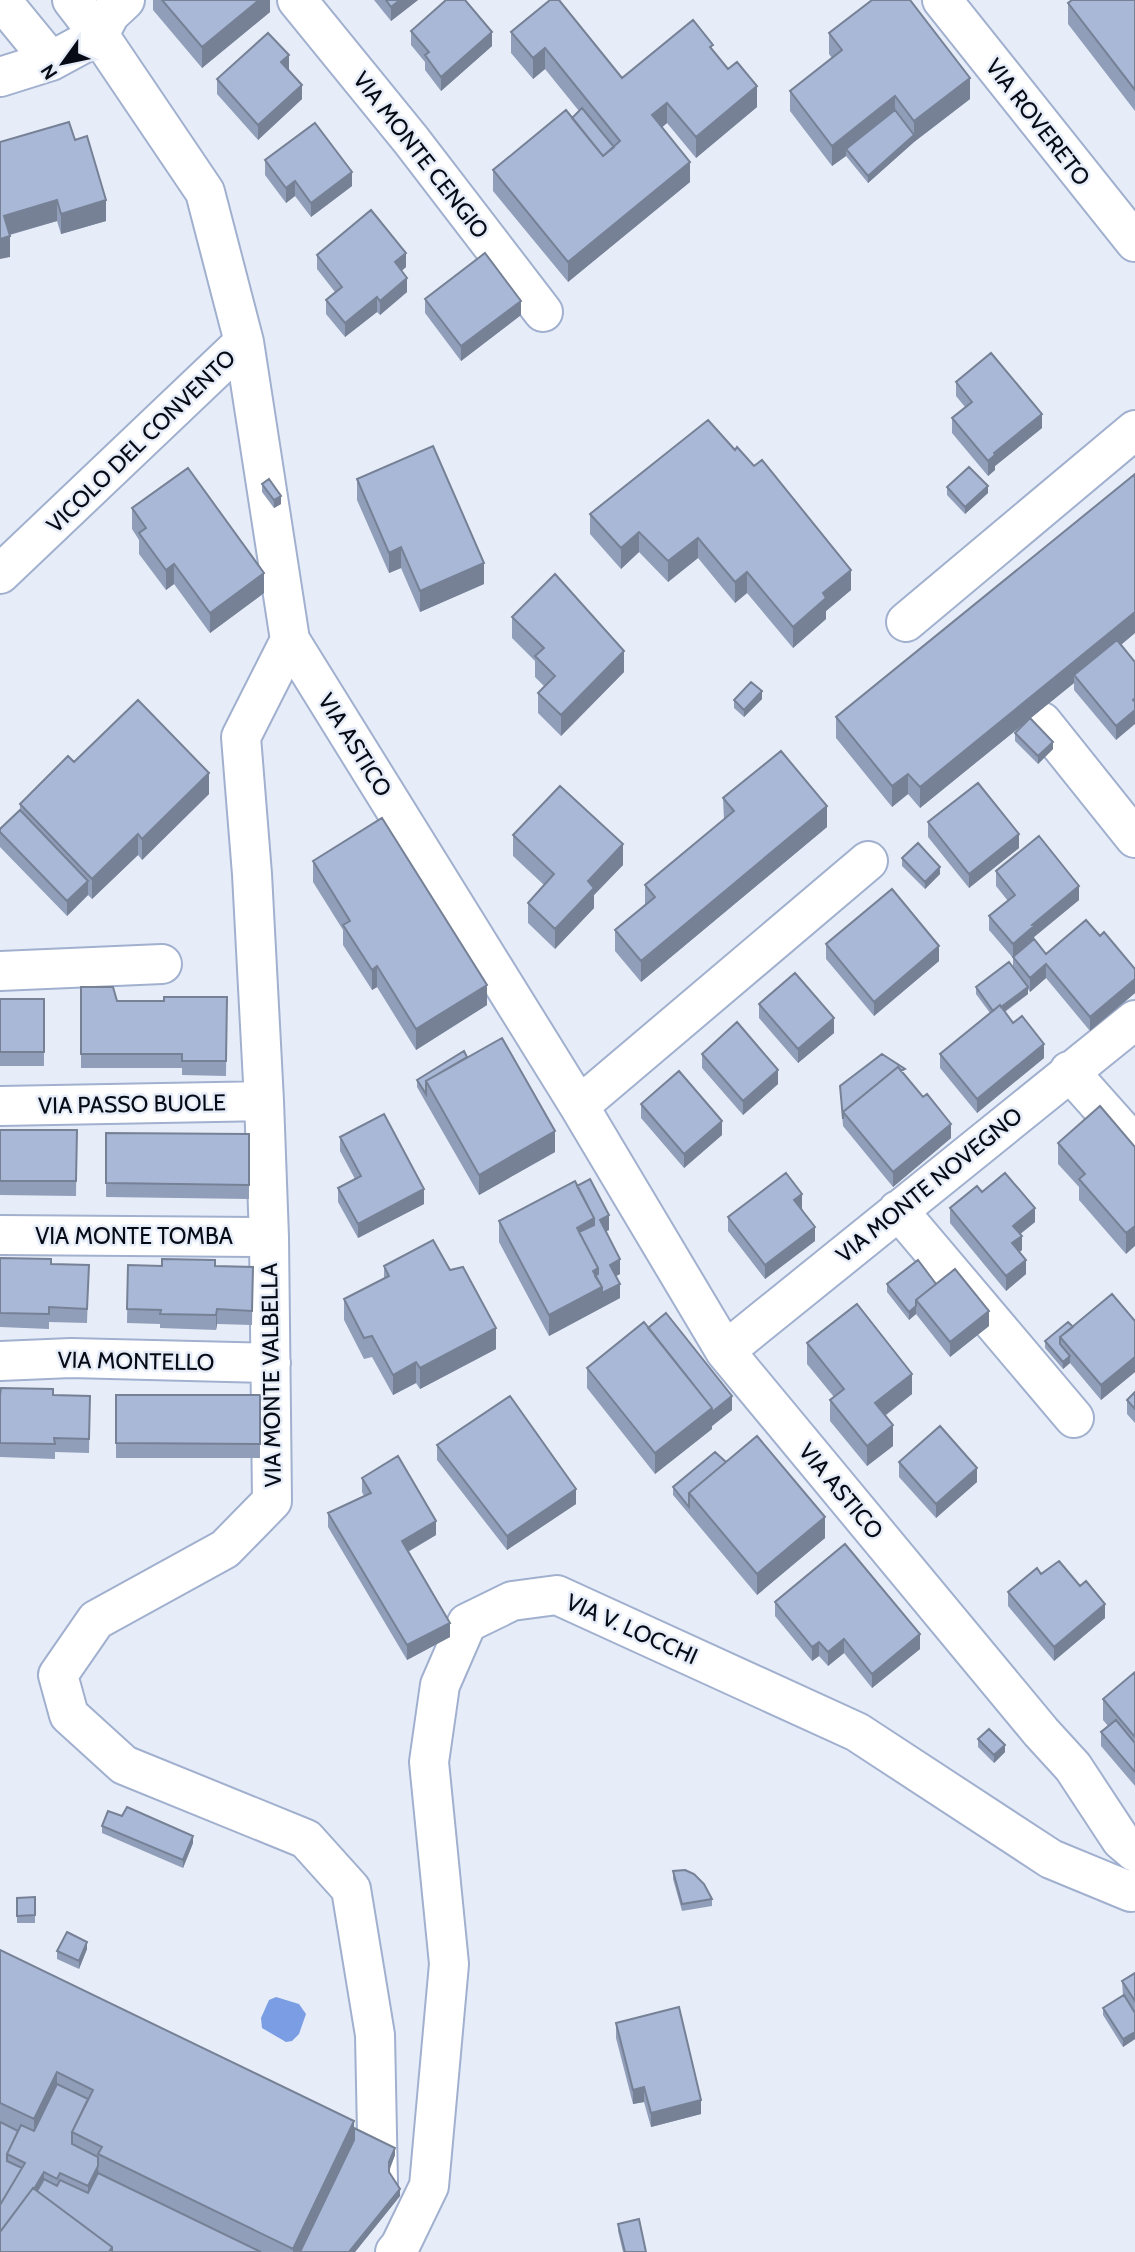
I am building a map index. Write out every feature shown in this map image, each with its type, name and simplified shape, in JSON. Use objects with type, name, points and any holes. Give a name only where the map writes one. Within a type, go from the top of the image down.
[{"type":"street","points":[[1,0],[51,61]]},
{"type":"street","name":"VICOLO DEL CONVENTO","points":[[0,574],[244,342],[205,192],[99,35],[72,0]]},
{"type":"street","points":[[0,77],[51,61],[99,35],[110,14],[125,0]]},
{"type":"street","name":"VIA MONTE CENGIO","points":[[298,0],[411,140],[543,312]]},
{"type":"street","name":"VIA ROVERETO","points":[[942,0],[1135,242]]},
{"type":"street","name":"VIA ASTICO","points":[[244,342],[290,640],[579,1106],[724,1351],[1073,1767],[1121,1840],[1135,1852]]},
{"type":"street","points":[[906,622],[1135,430]]},
{"type":"street","name":"VIA MONTE VALBELLA","points":[[290,640],[241,737],[253,874],[264,1101],[269,1237],[272,1500],[225,1549],[96,1619],[58,1675],[69,1715],[124,1765],[306,1839],[351,1889],[375,2035],[378,2183]]},
{"type":"street","points":[[1042,722],[1135,838]]},
{"type":"street","points":[[579,1106],[868,861]]},
{"type":"street","points":[[0,971],[162,964]]},
{"type":"street","name":"VIA MONTE NOVEGNO","points":[[724,1351],[1135,1020]]},
{"type":"street","points":[[1069,1071],[1135,1145]]},
{"type":"street","name":"VIA PASSO BUOLE","points":[[0,1106],[264,1101]]},
{"type":"street","points":[[898,1210],[1074,1418]]},
{"type":"street","name":"VIA MONTE TOMBA","points":[[0,1235],[269,1237]]},
{"type":"street","name":"VIA MONTELLO","points":[[0,1361],[71,1358],[271,1363]]},
{"type":"street","name":"VIA V. LOCCHI","points":[[395,2252],[429,2186],[449,1964],[429,1762],[440,1685],[467,1623],[501,1606],[513,1601],[557,1595],[857,1732],[1051,1859],[1131,1892],[1135,1888]]},
{"type":"water","points":[[276,1997],[299,2004],[306,2014],[299,2034],[292,2041],[286,2042],[262,2028],[261,2018],[269,2000]]},
{"type":"building","points":[[162,0],[259,0],[202,47]]},
{"type":"building","points":[[386,0],[400,0],[391,7]]},
{"type":"building","points":[[446,0],[465,0],[492,32],[441,77],[425,55],[429,52],[411,31]]},
{"type":"building","points":[[550,0],[559,0],[622,78],[693,20],[728,69],[737,62],[757,86],[696,137],[667,103],[652,115],[690,162],[568,262],[493,170],[566,110],[603,156],[620,141],[545,48],[533,58],[511,32]]},
{"type":"building","points":[[872,0],[910,0],[970,78],[914,121],[895,96],[832,146],[790,91],[842,50],[829,33]]},
{"type":"building","points":[[1072,0],[1135,0],[1135,90],[1068,3]]},
{"type":"building","points":[[268,33],[289,55],[281,62],[302,85],[258,125],[217,79]]},
{"type":"building","points":[[582,108],[614,147],[603,156],[572,118]]},
{"type":"building","points":[[895,110],[914,135],[868,176],[846,149]]},
{"type":"building","points":[[69,122],[75,140],[87,136],[106,200],[61,214],[57,200],[4,216],[10,236],[0,239],[0,142]]},
{"type":"building","points":[[315,123],[352,172],[311,203],[295,181],[286,188],[265,160]]},
{"type":"building","points":[[371,210],[406,253],[395,262],[407,278],[380,301],[377,297],[345,323],[326,300],[342,287],[317,255]]},
{"type":"building","points":[[485,253],[521,301],[461,346],[425,299]]},
{"type":"building","points":[[991,353],[1042,414],[988,461],[952,418],[972,402],[956,382]]},
{"type":"building","points":[[708,420],[735,450],[737,447],[754,466],[762,460],[851,570],[823,593],[826,598],[793,627],[747,572],[735,582],[698,538],[668,561],[639,532],[621,548],[590,514]]},
{"type":"building","points":[[433,446],[484,563],[420,591],[401,547],[389,553],[357,479]]},
{"type":"building","points":[[969,467],[988,486],[965,507],[947,487]]},
{"type":"building","points":[[188,468],[264,573],[210,613],[174,564],[166,570],[139,533],[146,528],[132,508]]},
{"type":"building","points":[[1135,474],[1135,612],[920,787],[908,774],[892,786],[836,717]]},
{"type":"building","points":[[269,479],[281,496],[274,500],[262,484]]},
{"type":"building","points":[[555,574],[624,651],[561,715],[538,693],[555,676],[535,656],[544,648],[512,617]]},
{"type":"building","points":[[1117,640],[1135,662],[1135,710],[1116,726],[1074,675]]},
{"type":"building","points":[[751,682],[762,691],[744,710],[734,700]]},
{"type":"building","points":[[138,700],[209,773],[142,839],[138,834],[92,879],[20,804],[68,756],[74,762]]},
{"type":"building","points":[[1030,718],[1053,742],[1038,756],[1015,733]]},
{"type":"building","points":[[781,751],[827,806],[641,961],[615,930],[655,897],[645,885],[734,811],[723,798]]},
{"type":"building","points":[[978,783],[1019,834],[969,874],[928,822]]},
{"type":"building","points":[[560,786],[623,844],[588,881],[594,888],[555,929],[528,903],[554,874],[513,835]]},
{"type":"building","points":[[20,810],[88,881],[67,901],[0,832]]},
{"type":"building","points":[[382,818],[487,985],[416,1029],[377,966],[372,970],[343,925],[350,921],[313,861]]},
{"type":"building","points":[[1039,836],[1079,886],[1013,944],[989,916],[1015,895],[996,871]]},
{"type":"building","points":[[918,843],[940,867],[925,882],[902,858]]},
{"type":"building","points":[[892,889],[939,946],[874,1002],[826,944]]},
{"type":"building","points":[[1086,920],[1100,936],[1104,932],[1135,969],[1135,979],[1090,1017],[1046,964],[1030,978],[1013,957],[1034,939],[1046,954]]},
{"type":"building","points":[[1009,962],[1028,987],[993,1011],[976,987]]},
{"type":"building","points":[[795,973],[834,1018],[798,1049],[759,1004]]},
{"type":"building","points":[[81,987],[113,987],[117,1001],[164,1001],[164,997],[227,997],[226,1061],[182,1061],[182,1054],[81,1054]]},
{"type":"building","points":[[0,999],[44,999],[44,1052],[0,1052]]},
{"type":"building","points":[[1000,1005],[1013,1023],[1022,1016],[1044,1044],[977,1099],[940,1054]]},
{"type":"building","points":[[737,1022],[778,1070],[743,1101],[702,1054]]},
{"type":"building","points":[[502,1038],[555,1131],[479,1175],[426,1081]]},
{"type":"building","points":[[464,1051],[467,1057],[426,1081],[426,1094],[417,1080]]},
{"type":"building","points":[[882,1054],[905,1069],[901,1071],[898,1067],[843,1112],[843,1119],[840,1086]]},
{"type":"building","points":[[898,1067],[923,1097],[927,1094],[951,1124],[893,1172],[843,1112]]},
{"type":"building","points":[[679,1071],[722,1121],[684,1154],[641,1104]]},
{"type":"building","points":[[1100,1106],[1135,1147],[1135,1226],[1126,1233],[1079,1179],[1085,1174],[1058,1143]]},
{"type":"building","points":[[384,1114],[424,1189],[358,1224],[338,1188],[361,1176],[340,1137]]},
{"type":"building","points":[[0,1130],[77,1130],[76,1181],[0,1181]]},
{"type":"building","points":[[106,1133],[249,1134],[249,1185],[106,1183]]},
{"type":"building","points":[[786,1173],[802,1194],[794,1200],[815,1227],[765,1265],[728,1217]]},
{"type":"building","points":[[1005,1173],[1035,1208],[1013,1226],[1022,1236],[1012,1243],[1026,1260],[1006,1276],[950,1208],[977,1186],[982,1192]]},
{"type":"building","points":[[590,1179],[609,1215],[600,1220],[620,1259],[610,1265],[620,1284],[602,1293],[602,1287],[595,1276],[598,1274],[598,1268],[579,1232],[594,1225],[594,1218],[577,1186]]},
{"type":"building","points":[[575,1181],[594,1218],[577,1228],[598,1268],[593,1271],[602,1287],[549,1315],[499,1221]]},
{"type":"building","points":[[433,1240],[450,1270],[463,1267],[496,1328],[420,1368],[416,1362],[393,1375],[372,1336],[364,1338],[344,1299],[389,1276],[384,1266]]},
{"type":"building","points":[[0,1258],[51,1259],[51,1264],[89,1265],[87,1309],[49,1307],[49,1314],[0,1313]]},
{"type":"building","points":[[162,1259],[215,1260],[215,1266],[253,1267],[252,1311],[217,1309],[216,1315],[160,1314],[161,1310],[127,1309],[128,1265],[162,1266]]},
{"type":"building","points":[[918,1260],[936,1284],[916,1300],[916,1306],[909,1312],[887,1284]]},
{"type":"building","points":[[955,1269],[989,1311],[950,1342],[916,1300]]},
{"type":"building","points":[[1112,1294],[1135,1321],[1135,1357],[1101,1385],[1060,1337]]},
{"type":"building","points":[[857,1304],[912,1374],[875,1403],[893,1425],[867,1446],[830,1400],[844,1389],[807,1343]]},
{"type":"building","points":[[666,1313],[732,1396],[712,1412],[712,1408],[648,1328]]},
{"type":"building","points":[[644,1322],[712,1408],[655,1453],[587,1368]]},
{"type":"building","points":[[1068,1322],[1073,1327],[1060,1337],[1060,1344],[1070,1356],[1063,1362],[1045,1341]]},
{"type":"building","points":[[1,1388],[53,1389],[53,1395],[90,1396],[89,1439],[54,1438],[55,1444],[0,1443]]},
{"type":"building","points":[[1135,1392],[1135,1409],[1127,1400]]},
{"type":"building","points":[[116,1395],[260,1395],[260,1444],[116,1443]]},
{"type":"building","points":[[510,1396],[576,1489],[507,1536],[437,1445]]},
{"type":"building","points":[[940,1426],[977,1468],[936,1504],[899,1462]]},
{"type":"building","points":[[757,1436],[825,1517],[757,1574],[689,1493]]},
{"type":"building","points":[[715,1452],[726,1462],[689,1493],[689,1507],[673,1487]]},
{"type":"building","points":[[398,1456],[436,1521],[402,1541],[450,1623],[407,1645],[328,1513],[371,1493],[362,1478]]},
{"type":"building","points":[[845,1544],[920,1634],[872,1674],[844,1639],[828,1652],[819,1642],[812,1647],[775,1602]]},
{"type":"building","points":[[1059,1561],[1080,1586],[1086,1581],[1105,1604],[1054,1647],[1008,1592],[1037,1568],[1041,1574]]},
{"type":"building","points":[[1135,1672],[1135,1737],[1103,1699]]},
{"type":"building","points":[[1116,1720],[1135,1743],[1135,1772],[1101,1732]]},
{"type":"building","points":[[989,1729],[1005,1745],[994,1755],[978,1739]]},
{"type":"building","points":[[127,1807],[193,1836],[183,1860],[102,1826],[108,1811],[122,1816]]},
{"type":"building","points":[[685,1870],[694,1874],[704,1884],[712,1899],[682,1904],[673,1871]]},
{"type":"building","points":[[35,1897],[35,1915],[17,1916],[17,1898]]},
{"type":"building","points":[[67,1932],[87,1942],[79,1961],[57,1951]]},
{"type":"building","points":[[0,1950],[354,2121],[293,2249],[98,2154],[102,2147],[72,2132],[93,2090],[57,2072],[34,2119],[0,2103]]},
{"type":"building","points":[[1135,1973],[1135,2001],[1122,1981]]},
{"type":"building","points":[[1124,1995],[1135,2013],[1135,2032],[1123,2039],[1103,2008]]},
{"type":"building","points":[[679,2007],[701,2100],[651,2113],[644,2087],[633,2090],[616,2023]]},
{"type":"building","points":[[57,2084],[88,2099],[72,2132],[72,2144],[98,2157],[98,2166],[88,2186],[60,2173],[57,2179],[44,2172],[0,2232],[0,2205],[25,2163],[7,2154],[21,2125],[34,2131]]},
{"type":"building","points":[[0,2122],[18,2131],[7,2154],[7,2161],[22,2168],[0,2205]]},
{"type":"building","points":[[354,2128],[395,2148],[389,2162],[389,2172],[400,2189],[349,2252],[300,2252],[354,2140]]},
{"type":"building","points":[[98,2173],[261,2252],[112,2252],[112,2247],[37,2191],[44,2179],[57,2186],[60,2180],[88,2193]]},
{"type":"building","points":[[33,2188],[112,2247],[109,2252],[0,2252],[0,2232]]},
{"type":"building","points":[[639,2219],[646,2252],[625,2252],[618,2224]]}]
